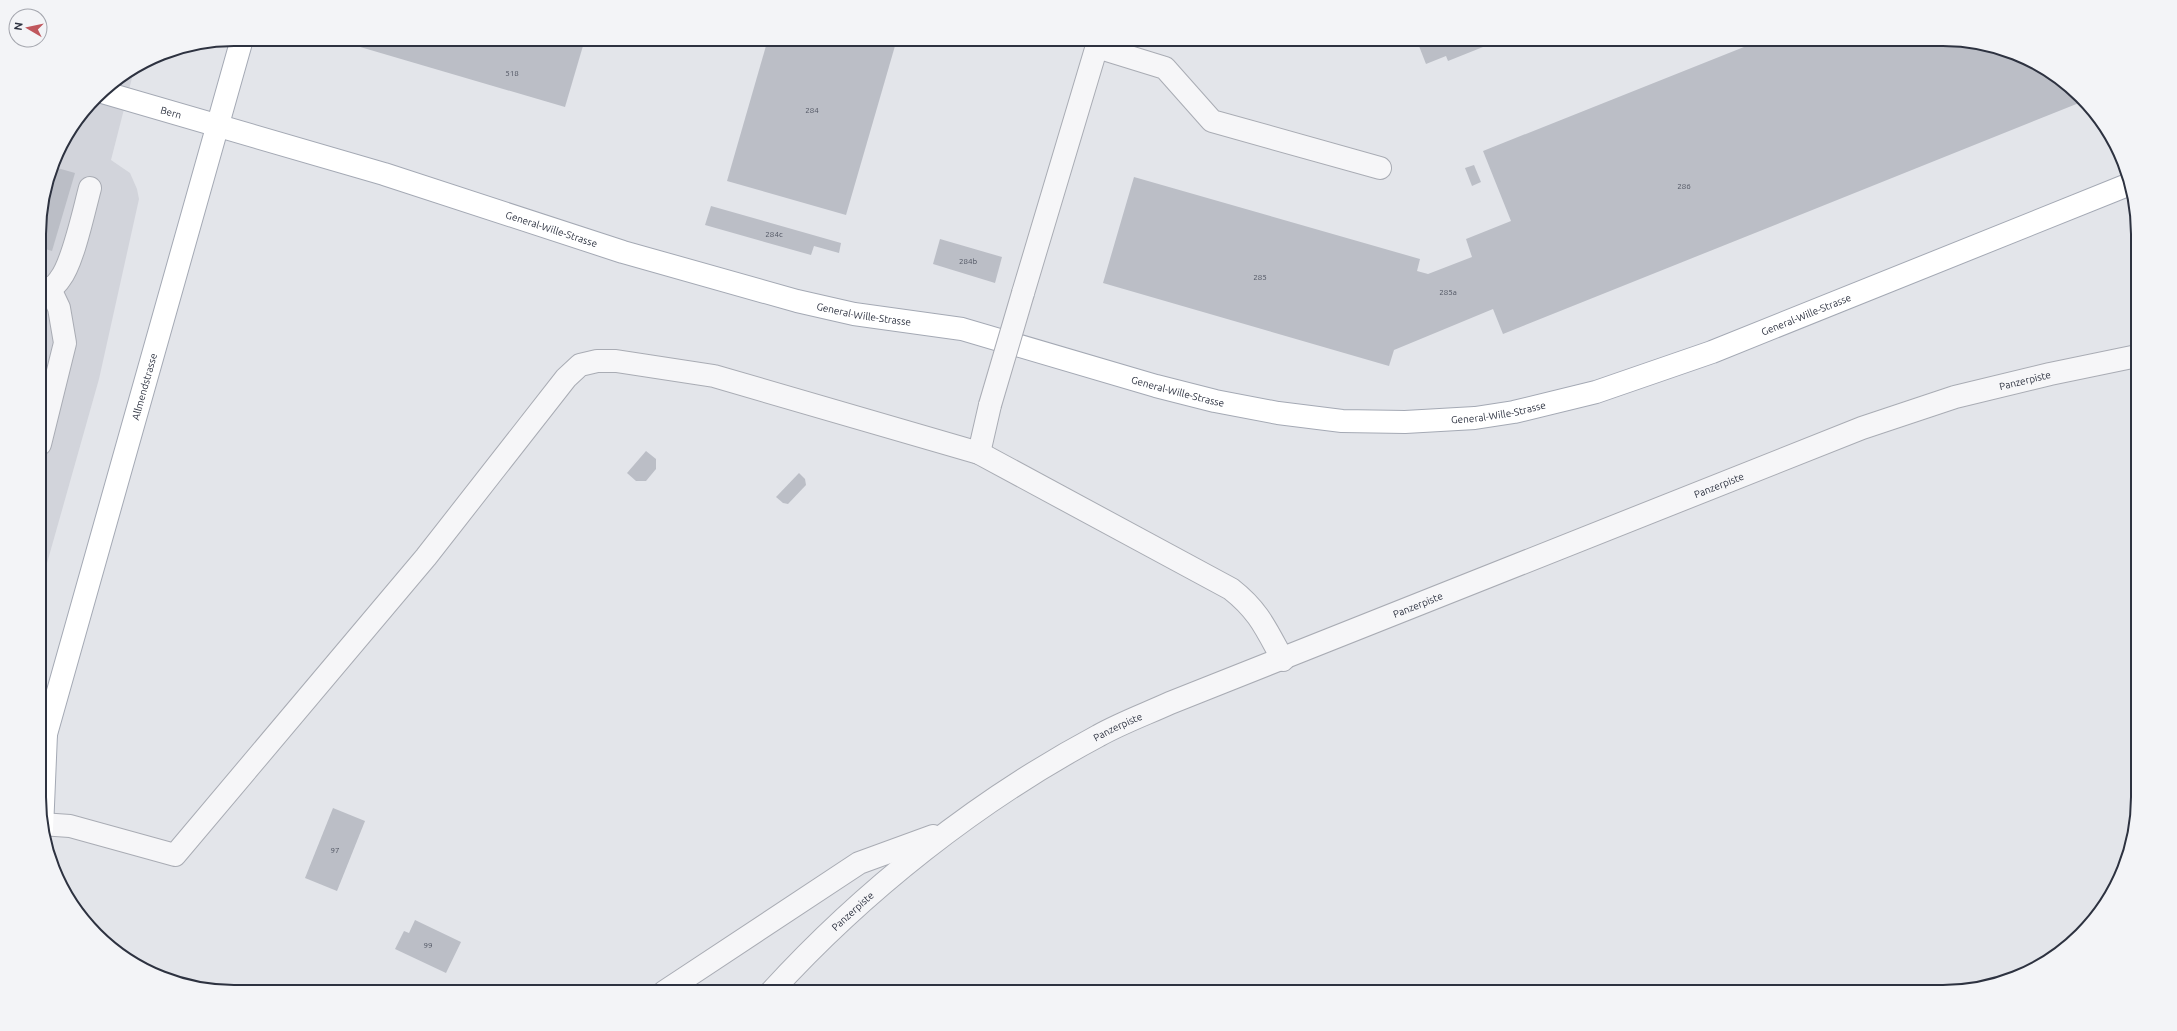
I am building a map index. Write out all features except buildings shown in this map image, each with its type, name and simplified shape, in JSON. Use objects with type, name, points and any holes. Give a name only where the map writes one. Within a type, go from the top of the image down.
[{"type":"main road","name":"Allmendstrasse","points":[[46,729],[240,46]]},
{"type":"main road","name":"Bern","points":[[109,94],[218,125]]},
{"type":"main road","name":"General-Wille-Strasse","points":[[218,125],[384,174],[623,252],[797,302],[854,314],[962,329],[1148,384],[1222,402],[1310,418],[1374,422],[1440,421],[1514,412],[1552,404],[1640,378],[1720,349],[2125,186]]},
{"type":"street","points":[[979,453],[990,405],[1097,46]]},
{"type":"street","points":[[1106,46],[1165,68],[1212,121],[1380,168]]},
{"type":"street","points":[[46,289],[60,279],[67,268],[90,188]]},
{"type":"street","points":[[46,291],[59,308],[65,343],[46,420]]},
{"type":"street","name":"Panzerpiste","points":[[778,985],[869,896],[949,830],[1030,776],[1099,735],[1170,703],[1283,660],[1770,463],[1862,428],[1955,397],[2050,374],[2131,357]]},
{"type":"street","points":[[49,826],[70,826],[175,855],[426,557],[566,378],[580,365],[596,361],[616,361],[714,376],[979,453],[1231,589],[1249,603],[1261,619],[1283,660]]},
{"type":"street","points":[[675,985],[860,863],[949,830]]},
{"type":"shaded area","points":[[133,76],[111,160],[130,173],[137,189],[139,199],[99,379],[46,567],[46,222],[52,185],[65,151],[85,119],[101,101],[119,85]]}]
